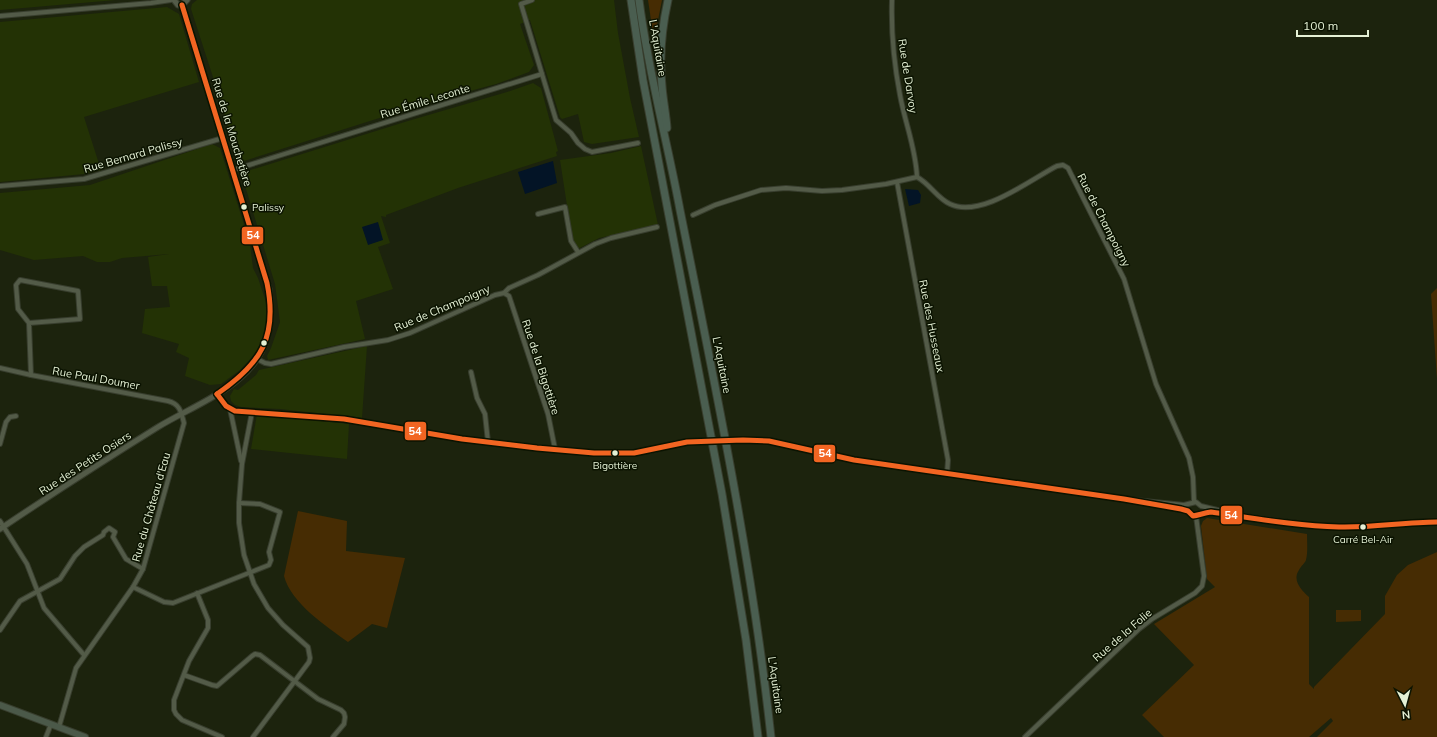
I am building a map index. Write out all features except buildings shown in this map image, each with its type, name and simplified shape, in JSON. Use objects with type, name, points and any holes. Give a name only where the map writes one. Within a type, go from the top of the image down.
[{"type":"highway","name":"L'Aquitaine","points":[[631,0],[643,80],[722,494],[744,633],[758,737]]},
{"type":"highway","name":"L'Aquitaine","points":[[639,0],[652,78],[669,152],[740,522],[771,737]]},
{"type":"highway","points":[[668,0],[662,44],[661,71],[669,152]]},
{"type":"main road","points":[[0,705],[84,737]]},
{"type":"street","points":[[0,16],[172,0],[182,5],[187,0]]},
{"type":"street","points":[[532,0],[521,4],[556,120],[572,134],[578,143],[585,149],[592,152],[638,143]]},
{"type":"street","name":"Rue de Darvoy","points":[[892,0],[891,32],[900,96],[916,162],[917,177]]},
{"type":"street","name":"Rue de la Mouchetière","points":[[181,414],[217,394],[240,378],[257,359],[265,344],[271,317],[271,303],[267,283],[182,5]]},
{"type":"street","name":"Rue Émile Leconte","points":[[233,170],[542,74]]},
{"type":"street","name":"Rue Bernard Palissy","points":[[0,186],[84,179],[223,138]]},
{"type":"street","name":"Rue de Champoigny","points":[[917,177],[947,202],[956,206],[968,207],[978,206],[999,199],[1057,166],[1063,165],[1068,168],[1124,279],[1156,384],[1189,458],[1193,477],[1194,502]]},
{"type":"street","points":[[693,214],[761,190],[786,188],[829,191],[860,188],[917,177]]},
{"type":"street","name":"Rue des Husseaux","points":[[897,182],[948,460],[947,474]]},
{"type":"street","points":[[538,214],[565,207],[571,241],[578,252]]},
{"type":"street","name":"Rue de Champoigny","points":[[257,359],[271,364],[344,347],[388,340],[410,333],[495,295],[504,294],[509,288],[538,275],[578,252],[602,241],[657,227]]},
{"type":"street","points":[[29,323],[80,320],[78,292],[20,280],[16,285],[18,309],[29,323],[31,375]]},
{"type":"street","name":"Rue de la Bigottière","points":[[504,294],[508,295],[510,299],[532,364],[548,414],[555,449]]},
{"type":"street","name":"Rue Paul Doumer","points":[[0,368],[168,400],[180,407],[181,414]]},
{"type":"street","points":[[471,372],[477,398],[486,414],[488,442]]},
{"type":"street","points":[[217,394],[230,409],[242,464]]},
{"type":"street","points":[[230,409],[237,411],[344,419],[442,436],[582,452],[622,454],[646,452],[678,443],[696,442],[743,440],[780,443],[854,460],[1124,499],[1180,509],[1188,511],[1191,515],[1196,516],[1201,513],[1211,512],[1310,525],[1338,527],[1369,527],[1437,522]]},
{"type":"street","points":[[252,412],[242,464],[239,503],[240,536],[244,555],[250,573],[259,592],[274,615],[309,649],[310,658],[309,662],[253,737]]},
{"type":"street","name":"Rue des Petits Osiers","points":[[2,528],[158,427],[181,414]]},
{"type":"street","name":"Rue du Château d'Eau","points":[[59,727],[76,668],[133,587],[143,569],[184,427],[181,414]]},
{"type":"street","points":[[0,444],[6,422],[10,417],[16,416]]},
{"type":"street","points":[[1124,499],[1189,505],[1194,502],[1201,506],[1238,515]]},
{"type":"street","points":[[133,587],[168,603],[250,573],[270,564],[269,552],[280,512],[260,504],[239,503]]},
{"type":"street","points":[[1188,511],[1189,505]]},
{"type":"street","points":[[1201,506],[1201,513]]},
{"type":"street","name":"Rue de la Folie","points":[[1025,737],[1134,633],[1152,619],[1199,590],[1202,586],[1204,576],[1196,516]]},
{"type":"street","points":[[0,521],[2,528],[27,564],[44,608],[84,655]]},
{"type":"street","points":[[0,630],[20,600],[60,579],[84,547],[103,535],[109,528],[115,532],[113,537],[126,559],[143,569]]},
{"type":"street","points":[[103,535],[110,538],[113,537]]},
{"type":"street","points":[[197,593],[208,620],[208,628],[193,654],[184,675],[174,700],[174,710],[179,718],[188,724],[222,737]]},
{"type":"street","points":[[184,675],[217,686],[252,656],[257,654],[296,680],[318,698],[344,713],[344,724],[334,737]]},
{"type":"street","points":[[46,737],[51,724]]},
{"type":"shaded area","points":[[0,0],[116,0],[0,10]]},
{"type":"shaded area","points":[[197,0],[614,0],[618,33],[639,137],[592,144],[584,142],[578,114],[562,119],[560,117],[530,20],[520,24],[534,65],[529,72],[496,84],[433,101],[241,162],[237,159],[222,105],[191,9],[192,4]]},
{"type":"shaded area","points":[[648,0],[662,0],[654,40]]},
{"type":"shaded area","points":[[167,7],[179,14],[199,82],[84,117],[101,170],[84,174],[0,182],[0,22]]},
{"type":"shaded area","points":[[533,83],[541,88],[558,151],[556,152],[557,156],[458,188],[386,215],[386,217],[381,216],[390,243],[378,247],[393,289],[356,301],[365,339],[268,360],[267,356],[280,322],[275,284],[242,176],[244,172]]},
{"type":"shaded area","points":[[212,144],[220,148],[250,244],[253,268],[267,305],[263,338],[255,354],[240,370],[221,384],[210,385],[185,376],[189,358],[176,352],[179,344],[142,333],[145,309],[170,307],[167,286],[152,286],[148,257],[169,254],[122,258],[110,262],[97,262],[83,256],[34,260],[0,250],[0,193],[90,185]]},
{"type":"shaded area","points":[[641,146],[658,225],[599,238],[574,251],[560,160],[611,153]]},
{"type":"shaded area","points":[[1437,288],[1437,379],[1431,294]]},
{"type":"shaded area","points":[[367,346],[362,418],[280,409],[241,407],[235,405],[231,401],[230,396],[234,389],[238,390],[256,375],[259,370]]},
{"type":"shaded area","points":[[257,414],[349,424],[347,459],[251,449]]},
{"type":"shaded area","points":[[298,511],[347,521],[346,551],[405,558],[387,628],[372,624],[348,642],[310,613],[294,595],[284,576]]},
{"type":"shaded area","points":[[1207,518],[1307,534],[1306,560],[1296,577],[1298,585],[1309,597],[1309,684],[1314,689],[1314,687],[1385,614],[1385,596],[1397,575],[1408,565],[1437,552],[1437,737],[1317,737],[1333,721],[1331,718],[1309,737],[1164,737],[1142,715],[1194,665],[1154,624],[1215,587],[1207,579],[1201,526],[1203,521]]},
{"type":"shaded area","points":[[1336,610],[1361,610],[1361,621],[1336,622]]},
{"type":"water","points":[[553,161],[557,183],[525,194],[518,172]]},
{"type":"water","points":[[905,189],[918,190],[921,195],[920,203],[909,206]]},
{"type":"water","points":[[378,222],[383,240],[368,245],[362,227]]},
{"type":"transit line","name":"54","points":[[182,5],[267,283],[270,302],[268,334],[263,348],[245,372],[217,394]]},
{"type":"transit line","name":"54","points":[[217,394],[226,406],[235,411],[344,419],[462,439],[537,448],[594,453],[634,453],[687,442],[743,440],[769,441],[854,460],[1124,499],[1181,509],[1188,511],[1193,516],[1211,512],[1291,523],[1339,527],[1364,527],[1437,522]]},
{"type":"place","name":"Palissy","points":[[244,207]]},
{"type":"place","name":"Bigottière","points":[[615,453]]},
{"type":"place","name":"Carré Bel-Air","points":[[1363,527]]}]
